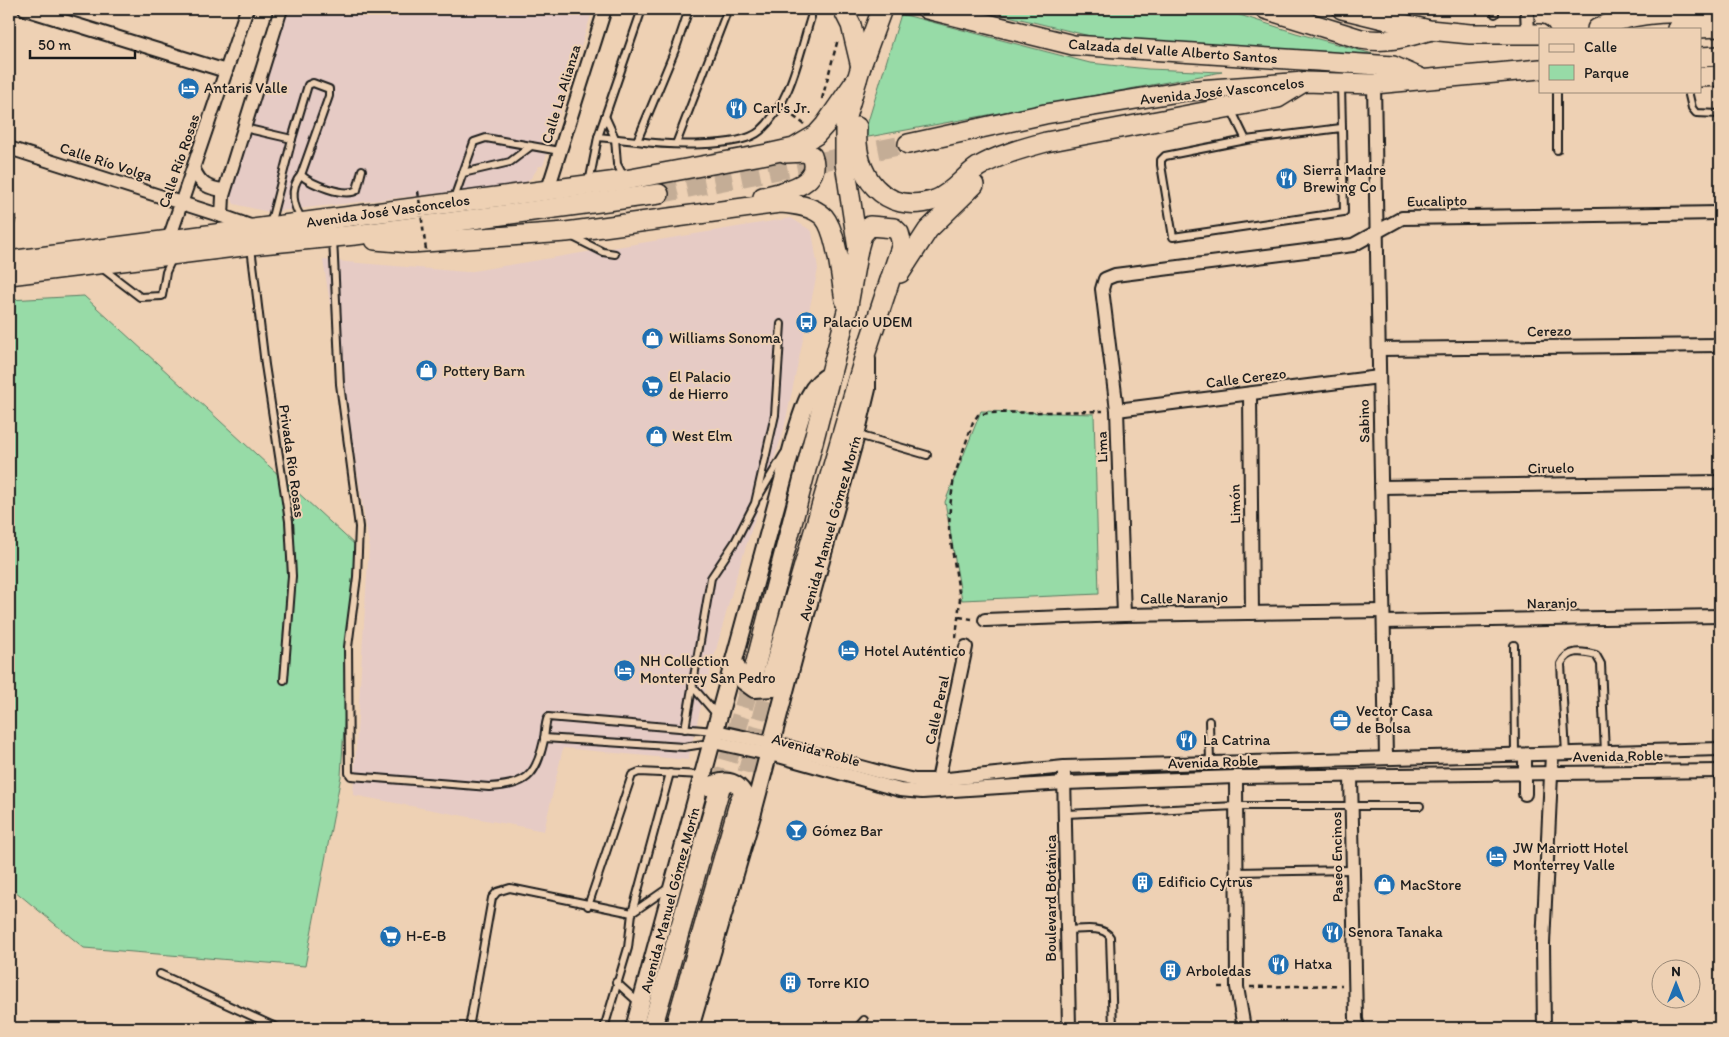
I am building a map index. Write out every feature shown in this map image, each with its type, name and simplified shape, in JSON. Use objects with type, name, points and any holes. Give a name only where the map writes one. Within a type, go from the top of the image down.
[{"type":"main road","points":[[843,9],[851,25],[859,73],[857,150],[864,173],[870,183],[883,194],[902,202],[914,203],[938,199],[977,168],[1014,152],[1046,142],[1278,98],[1304,82]]},
{"type":"main road","points":[[858,249],[844,162],[843,137],[845,120],[859,73],[882,9]]},
{"type":"main road","name":"Calzada del Valle Alberto Santos","points":[[927,9],[1073,45],[1393,66],[1421,78]]},
{"type":"main road","points":[[1265,9],[1361,39],[1400,39],[1429,30]]},
{"type":"main road","points":[[1342,9],[1429,30],[1470,34],[1534,34]]},
{"type":"main road","points":[[1599,28],[1615,21],[1639,16],[1720,11]]},
{"type":"main road","points":[[1698,28],[1720,27]]},
{"type":"main road","points":[[1702,57],[1720,56]]},
{"type":"main road","name":"Avenida José Vasconcelos","points":[[908,144],[1045,114],[1185,92],[1304,82],[1374,84],[1421,78],[1539,69]]},
{"type":"main road","points":[[1519,70],[1539,77]]},
{"type":"main road","points":[[767,154],[794,148],[816,135],[826,125],[859,73]]},
{"type":"main road","points":[[1702,77],[1720,76]]},
{"type":"main road","points":[[703,213],[786,191],[804,183],[813,175],[815,162],[809,154],[799,152],[767,154]]},
{"type":"main road","name":"Avenida José Vasconcelos","points":[[9,261],[171,247],[259,234],[306,222],[625,180],[767,154]]},
{"type":"main road","points":[[884,300],[928,230],[1000,158]]},
{"type":"main road","name":"Avenida José Vasconcelos","points":[[259,234],[333,237],[355,235],[659,194]]},
{"type":"main road","points":[[355,235],[379,241],[411,243],[566,232],[780,203],[796,204],[819,214],[824,218],[830,230],[847,310]]},
{"type":"main road","points":[[752,678],[847,310],[862,234],[870,226],[887,226],[894,228],[899,233],[902,244],[866,352]]},
{"type":"main road","name":"Avenida José Vasconcelos","points":[[9,276],[97,264],[171,247]]},
{"type":"main road","name":"Avenida Manuel Gómez Morín","points":[[781,675],[866,352]]},
{"type":"main road","name":"Avenida Manuel Gómez Morín","points":[[652,1028],[720,788]]},
{"type":"main road","name":"Avenida Manuel Gómez Morín","points":[[675,1028],[747,806]]},
{"type":"street","points":[[26,9],[226,71]]},
{"type":"street","name":"Calle Río Rosas","points":[[171,247],[182,204],[247,9]]},
{"type":"street","points":[[259,234],[222,216],[224,190],[242,127],[281,9]]},
{"type":"street","name":"Calle La Alianza","points":[[548,189],[605,9]]},
{"type":"street","points":[[1527,9],[1534,34]]},
{"type":"street","name":"Sabino","points":[[1374,84],[1386,758]]},
{"type":"street","name":"Calle Río Volga","points":[[9,148],[222,216]]},
{"type":"street","points":[[194,170],[198,180],[206,187],[224,190]]},
{"type":"street","name":"Eucalipto","points":[[1105,279],[1115,275],[1353,245],[1377,233],[1396,219],[1720,213]]},
{"type":"street","name":"Lima","points":[[1105,279],[1102,289],[1117,410],[1124,615]]},
{"type":"street","name":"Cerezo","points":[[1379,349],[1720,345]]},
{"type":"street","name":"Avenida Manuel Gómez Morín","points":[[690,1028],[747,806],[770,749],[781,675],[856,435],[867,389],[866,352]]},
{"type":"street","name":"Avenida Manuel Gómez Morín","points":[[634,1028],[795,436],[812,392],[820,380],[830,375]]},
{"type":"street","name":"Calle Cerezo","points":[[1117,410],[1379,377]]},
{"type":"street","name":"Limón","points":[[1250,394],[1252,613]]},
{"type":"street","name":"Ciruelo","points":[[1381,487],[1720,482]]},
{"type":"street","name":"Calle Naranjo","points":[[985,620],[1252,613],[1384,617]]},
{"type":"street","name":"Naranjo","points":[[1384,617],[1720,616]]},
{"type":"street","name":"Calle Peral","points":[[938,780],[966,647]]},
{"type":"street","points":[[734,661],[743,681],[754,689],[774,688],[781,675]]},
{"type":"street","name":"Avenida Roble","points":[[716,730],[770,749],[913,792],[1064,783],[1236,777],[1720,770]]},
{"type":"street","name":"Avenida Roble","points":[[770,749],[915,780],[938,780],[1064,767],[1720,749]]},
{"type":"street","points":[[1544,1028],[1543,944],[1552,793],[1552,754]]},
{"type":"street","points":[[1520,755],[1525,774],[1525,794]]},
{"type":"street","name":"Boulevard Botánica","points":[[1064,767],[1069,1028]]},
{"type":"street","name":"Paseo Encinos","points":[[1352,776],[1355,984],[1358,1028]]},
{"type":"street","points":[[1236,777],[1237,987],[1244,1028]]},
{"type":"street","points":[[697,800],[712,785],[735,784],[745,792],[747,806]]},
{"type":"lane","points":[[589,184],[598,137],[642,9]]},
{"type":"lane","points":[[637,141],[677,45],[689,9]]},
{"type":"lane","points":[[676,144],[728,9]]},
{"type":"lane","points":[[598,137],[676,144],[742,139],[759,132],[779,106],[790,86],[811,17]]},
{"type":"lane","points":[[259,234],[292,139],[308,85],[313,83],[328,88],[329,96],[301,175],[295,184],[295,207],[306,222]]},
{"type":"lane","points":[[1341,83],[1344,212],[1173,237],[1161,160],[1165,156],[1246,140],[1341,128]]},
{"type":"lane","points":[[1557,92],[1557,150]]},
{"type":"lane","points":[[1688,92],[1692,108],[1696,113],[1720,114]]},
{"type":"lane","points":[[1230,106],[1246,140]]},
{"type":"lane","points":[[605,116],[616,138],[617,164],[625,180]]},
{"type":"lane","points":[[242,127],[292,139]]},
{"type":"lane","points":[[453,202],[474,142],[486,138],[560,151]]},
{"type":"lane","points":[[463,173],[510,162],[531,146]]},
{"type":"lane","points":[[301,175],[333,190],[352,192],[357,190],[362,170]]},
{"type":"lane","points":[[9,228],[12,217]]},
{"type":"lane","points":[[566,232],[603,252],[616,254]]},
{"type":"lane","name":"Privada Río Rosas","points":[[259,234],[265,365],[289,521],[292,576],[284,680]]},
{"type":"lane","points":[[333,237],[340,384],[359,527],[357,577],[348,647],[349,773],[351,776],[489,787],[511,786],[522,782],[534,771],[548,717],[685,730],[716,730]]},
{"type":"lane","points":[[97,264],[140,297],[162,296],[171,247]]},
{"type":"lane","points":[[755,503],[775,415],[781,324]]},
{"type":"lane","points":[[856,435],[927,456]]},
{"type":"lane","points":[[685,730],[711,578],[735,542],[755,503],[795,436]]},
{"type":"lane","points":[[1514,645],[1520,755]]},
{"type":"lane","points":[[1566,754],[1561,664],[1564,657],[1574,652],[1596,655],[1602,664],[1605,753]]},
{"type":"lane","points":[[692,686],[716,730]]},
{"type":"lane","points":[[1210,721],[1210,763]]},
{"type":"lane","points":[[544,738],[684,747],[716,730]]},
{"type":"lane","points":[[588,906],[630,780],[639,772],[704,775]]},
{"type":"lane","points":[[604,1028],[616,982],[628,948],[632,913],[670,773]]},
{"type":"lane","points":[[1066,814],[1236,806],[1420,806]]},
{"type":"lane","points":[[1236,872],[1353,870]]},
{"type":"lane","points":[[469,1028],[494,895],[510,888],[588,906],[632,913],[673,884]]},
{"type":"lane","points":[[1068,930],[1104,930],[1110,937],[1113,1028]]},
{"type":"lane","points":[[160,974],[278,1028]]},
{"type":"lane","points":[[616,982],[641,1005]]},
{"type":"lane","points":[[856,1028],[864,1020]]},
{"type":"path","points":[[822,102],[840,33]]},
{"type":"path","points":[[779,106],[807,126],[811,122]]},
{"type":"path","points":[[418,191],[426,250]]},
{"type":"path","points":[[966,647],[955,646],[960,599],[949,529],[954,477],[973,422],[978,415],[988,413],[1117,410]]},
{"type":"path","points":[[1218,987],[1355,984]]},
{"type":"shaded area","points":[[288,9],[593,9],[543,166],[539,166],[532,177],[524,184],[269,212],[234,204],[230,195]]},
{"type":"shaded area","points":[[791,218],[812,231],[818,269],[784,429],[737,574],[688,760],[563,748],[544,831],[353,795],[369,545],[323,260],[467,272]]},
{"type":"green space","points":[[980,9],[1221,9],[1296,33],[1377,55],[1098,38]]},
{"type":"green space","points":[[901,14],[1090,63],[1148,69],[1222,72],[863,138]]},
{"type":"green space","points":[[84,296],[355,545],[341,776],[305,966],[84,948],[9,886],[9,300]]},
{"type":"green space","points":[[981,411],[1094,414],[1099,594],[962,600],[945,502]]},
{"type":"tunnel","points":[[659,194],[908,144]]},
{"type":"tunnel","points":[[740,800],[772,676]]},
{"type":"tunnel","points":[[720,788],[752,678]]},
{"type":"place","name":"Antaris Valle","points":[[188,88]]},
{"type":"place","name":"Carl's Jr.","points":[[737,108]]},
{"type":"place","name":"Sierra Madre Brewing Co","points":[[1287,179]]},
{"type":"place","name":"Palacio UDEM","points":[[807,322]]},
{"type":"place","name":"Williams Sonoma","points":[[653,338]]},
{"type":"place","name":"Pottery Barn","points":[[427,371]]},
{"type":"place","name":"El Palacio de Hierro","points":[[653,386]]},
{"type":"place","name":"West Elm","points":[[656,436]]},
{"type":"place","name":"Hotel Auténtico","points":[[848,651]]},
{"type":"place","name":"NH Collection Monterrey San Pedro","points":[[624,670]]},
{"type":"place","name":"Vector Casa de Bolsa","points":[[1340,720]]},
{"type":"place","name":"La Catrina","points":[[1187,740]]},
{"type":"place","name":"Gómez Bar","points":[[796,831]]},
{"type":"place","name":"JW Marriott Hotel Monterrey Valle","points":[[1497,857]]},
{"type":"place","name":"Edificio Cytrus","points":[[1142,882]]},
{"type":"place","name":"MacStore","points":[[1384,885]]},
{"type":"place","name":"Senora Tanaka","points":[[1332,932]]},
{"type":"place","name":"H-E-B","points":[[390,936]]},
{"type":"place","name":"Hatxa","points":[[1278,964]]},
{"type":"place","name":"Arboledas","points":[[1170,971]]},
{"type":"place","name":"Torre KIO","points":[[791,983]]}]
